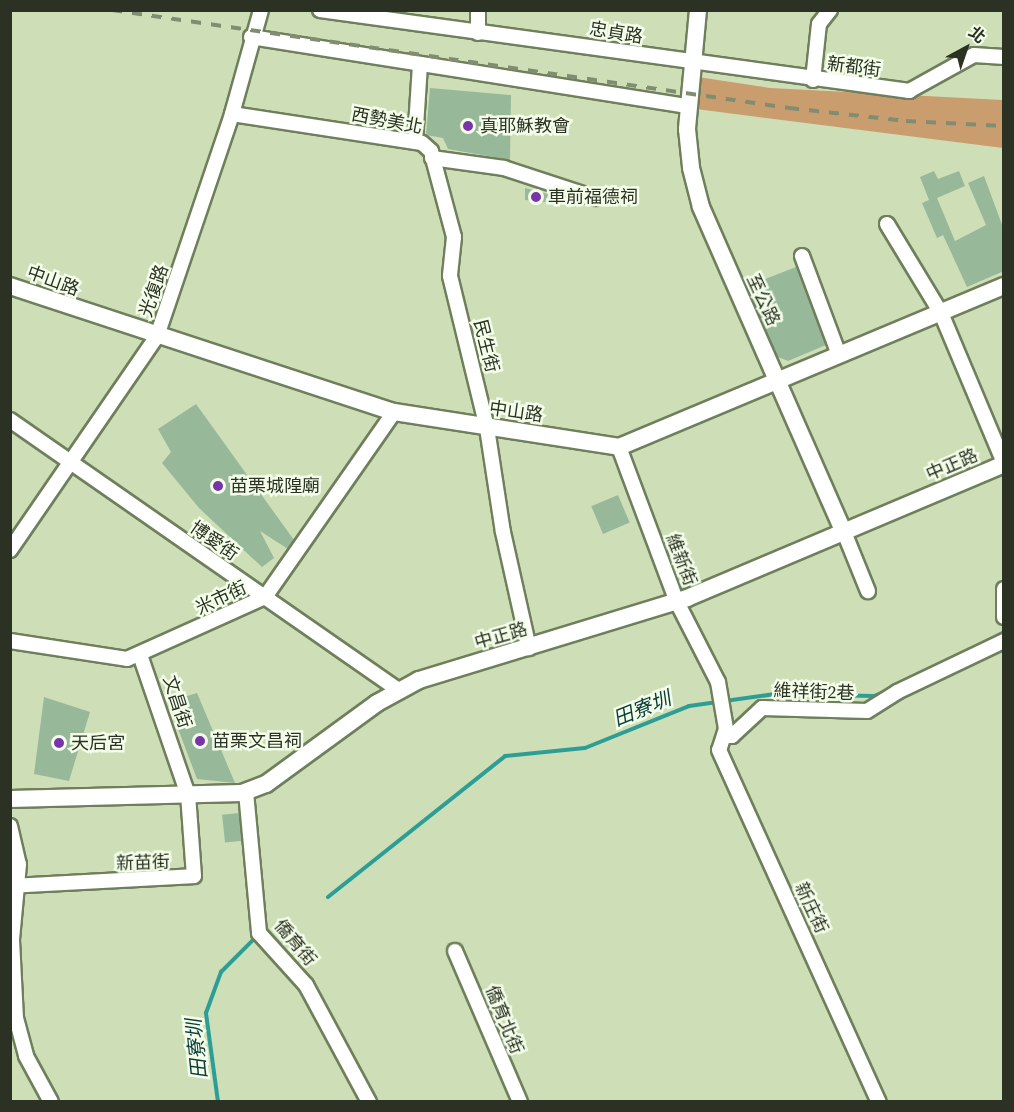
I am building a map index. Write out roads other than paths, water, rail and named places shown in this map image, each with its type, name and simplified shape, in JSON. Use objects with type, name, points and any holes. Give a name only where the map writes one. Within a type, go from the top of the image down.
[{"type":"street","name":"光復路","points":[[10,550],[158,336],[232,114],[261,10]]},
{"type":"street","name":"忠貞路","points":[[320,10],[693,63]]},
{"type":"street","points":[[478,10],[478,33]]},
{"type":"street","name":"至公路","points":[[698,10],[688,106],[691,168],[701,207],[868,591]]},
{"type":"street","points":[[813,80],[819,24],[830,10]]},
{"type":"street","points":[[252,37],[688,106]]},
{"type":"street","name":"新都街","points":[[693,63],[909,91],[974,55],[1004,57]]},
{"type":"street","points":[[415,142],[420,64]]},
{"type":"street","name":"西勢美北","points":[[232,114],[415,142],[431,152],[432,158],[504,168],[595,198]]},
{"type":"street","name":"民生街","points":[[432,158],[454,237],[450,276],[487,428],[502,532],[529,648]]},
{"type":"street","points":[[888,224],[941,313],[1004,464]]},
{"type":"street","points":[[802,256],[839,355]]},
{"type":"street","name":"中山路","points":[[10,286],[394,412],[619,447]]},
{"type":"street","points":[[619,447],[1004,286]]},
{"type":"street","name":"米市街","points":[[10,641],[127,659],[140,656],[265,597],[394,412]]},
{"type":"street","name":"博愛街","points":[[10,420],[398,690]]},
{"type":"street","name":"維新街","points":[[619,447],[677,602],[718,682],[726,732]]},
{"type":"street","name":"中正路","points":[[10,799],[246,792],[266,784],[398,690],[436,674],[677,602],[1004,464]]},
{"type":"street","points":[[1004,589],[1004,617]]},
{"type":"street","name":"維祥街2巷","points":[[726,732],[732,736],[762,708],[867,711],[897,692],[1004,641]]},
{"type":"street","name":"文昌街","points":[[140,656],[188,795]]},
{"type":"street","name":"新庄街","points":[[726,732],[719,750],[879,1101]]},
{"type":"street","name":"僑育街","points":[[246,792],[259,933],[306,985],[369,1101]]},
{"type":"street","name":"新苗街","points":[[14,886],[195,876],[188,795]]},
{"type":"street","points":[[10,826],[19,864],[14,886],[12,940],[16,1018],[26,1056],[51,1101]]},
{"type":"street","name":"僑育北街","points":[[455,951],[520,1101]]},
{"type":"waterway","name":"田寮圳","points":[[976,647],[1004,632]]},
{"type":"waterway","name":"田寮圳","points":[[328,897],[505,756],[585,748],[689,706],[775,694],[874,696],[891,689]]},
{"type":"waterway","name":"田寮圳","points":[[218,1102],[206,1013],[221,972],[256,937]]},
{"type":"railway","points":[[112,10],[789,108],[906,121],[1004,126]]},
{"type":"place","name":"真耶穌教會","points":[[468,126]]},
{"type":"place","name":"車前福德祠","points":[[536,197]]},
{"type":"place","name":"苗栗城隍廟","points":[[218,486]]},
{"type":"place","name":"苗栗文昌祠","points":[[200,741]]},
{"type":"place","name":"天后宮","points":[[59,743]]}]
